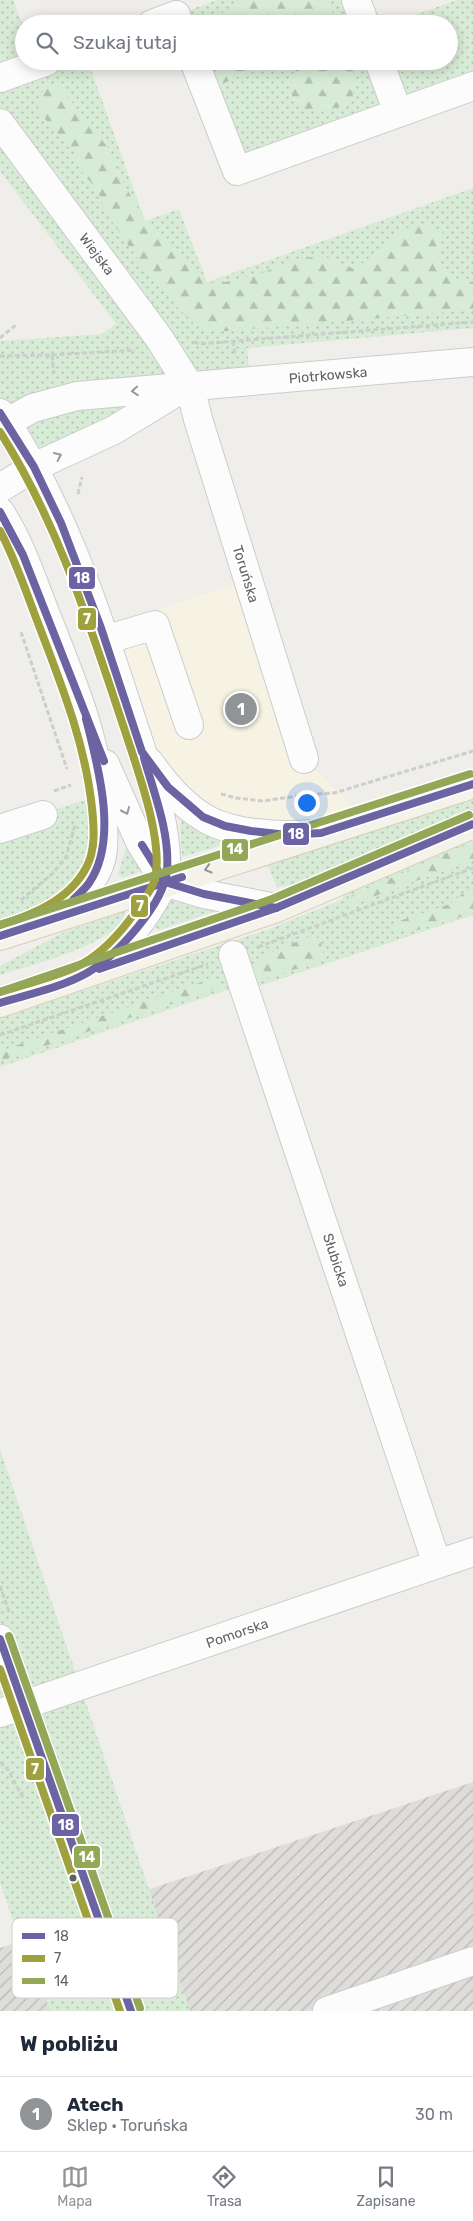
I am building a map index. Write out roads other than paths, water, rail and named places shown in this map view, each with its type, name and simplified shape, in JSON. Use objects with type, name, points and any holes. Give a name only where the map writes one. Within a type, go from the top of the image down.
[{"type":"main road","points":[[0,936],[473,784]]},
{"type":"main road","points":[[0,1003],[276,908],[473,824]]},
{"type":"street","points":[[356,0],[362,15]]},
{"type":"street","points":[[0,78],[22,70]]},
{"type":"street","points":[[198,70],[237,171],[473,86]]},
{"type":"street","points":[[382,70],[398,113]]},
{"type":"street","name":"Wiejska","points":[[0,123],[159,338],[187,388]]},
{"type":"street","name":"Piotrkowska","points":[[2,420],[33,408],[77,396],[473,362]]},
{"type":"street","name":"Piotrkowska","points":[[0,488],[34,467],[114,430],[187,388]]},
{"type":"street","name":"Toruńska","points":[[187,388],[304,759]]},
{"type":"street","points":[[2,420],[34,467],[61,522],[106,640],[142,752],[164,834],[165,882],[142,922],[109,957],[86,974]]},
{"type":"street","points":[[0,512],[23,555],[86,718],[140,842],[165,882],[204,894],[276,908]]},
{"type":"street","points":[[106,640],[155,625],[189,725]]},
{"type":"street","points":[[29,927],[78,896],[89,884],[102,856],[104,835],[101,795],[96,758],[86,718]]},
{"type":"street","points":[[142,752],[168,787],[187,805],[212,822],[268,834],[321,833]]},
{"type":"street","points":[[0,829],[43,815]]},
{"type":"street","name":"Słubicka","points":[[232,955],[437,1564]]},
{"type":"street","name":"Pomorska","points":[[12,1709],[473,1552]]},
{"type":"street","points":[[0,1639],[12,1709],[94,1918]]},
{"type":"street","points":[[327,2011],[473,1961]]},
{"type":"street","points":[[126,1998],[131,2011]]},
{"type":"place","name":"Atech","points":[[241,709]]}]
